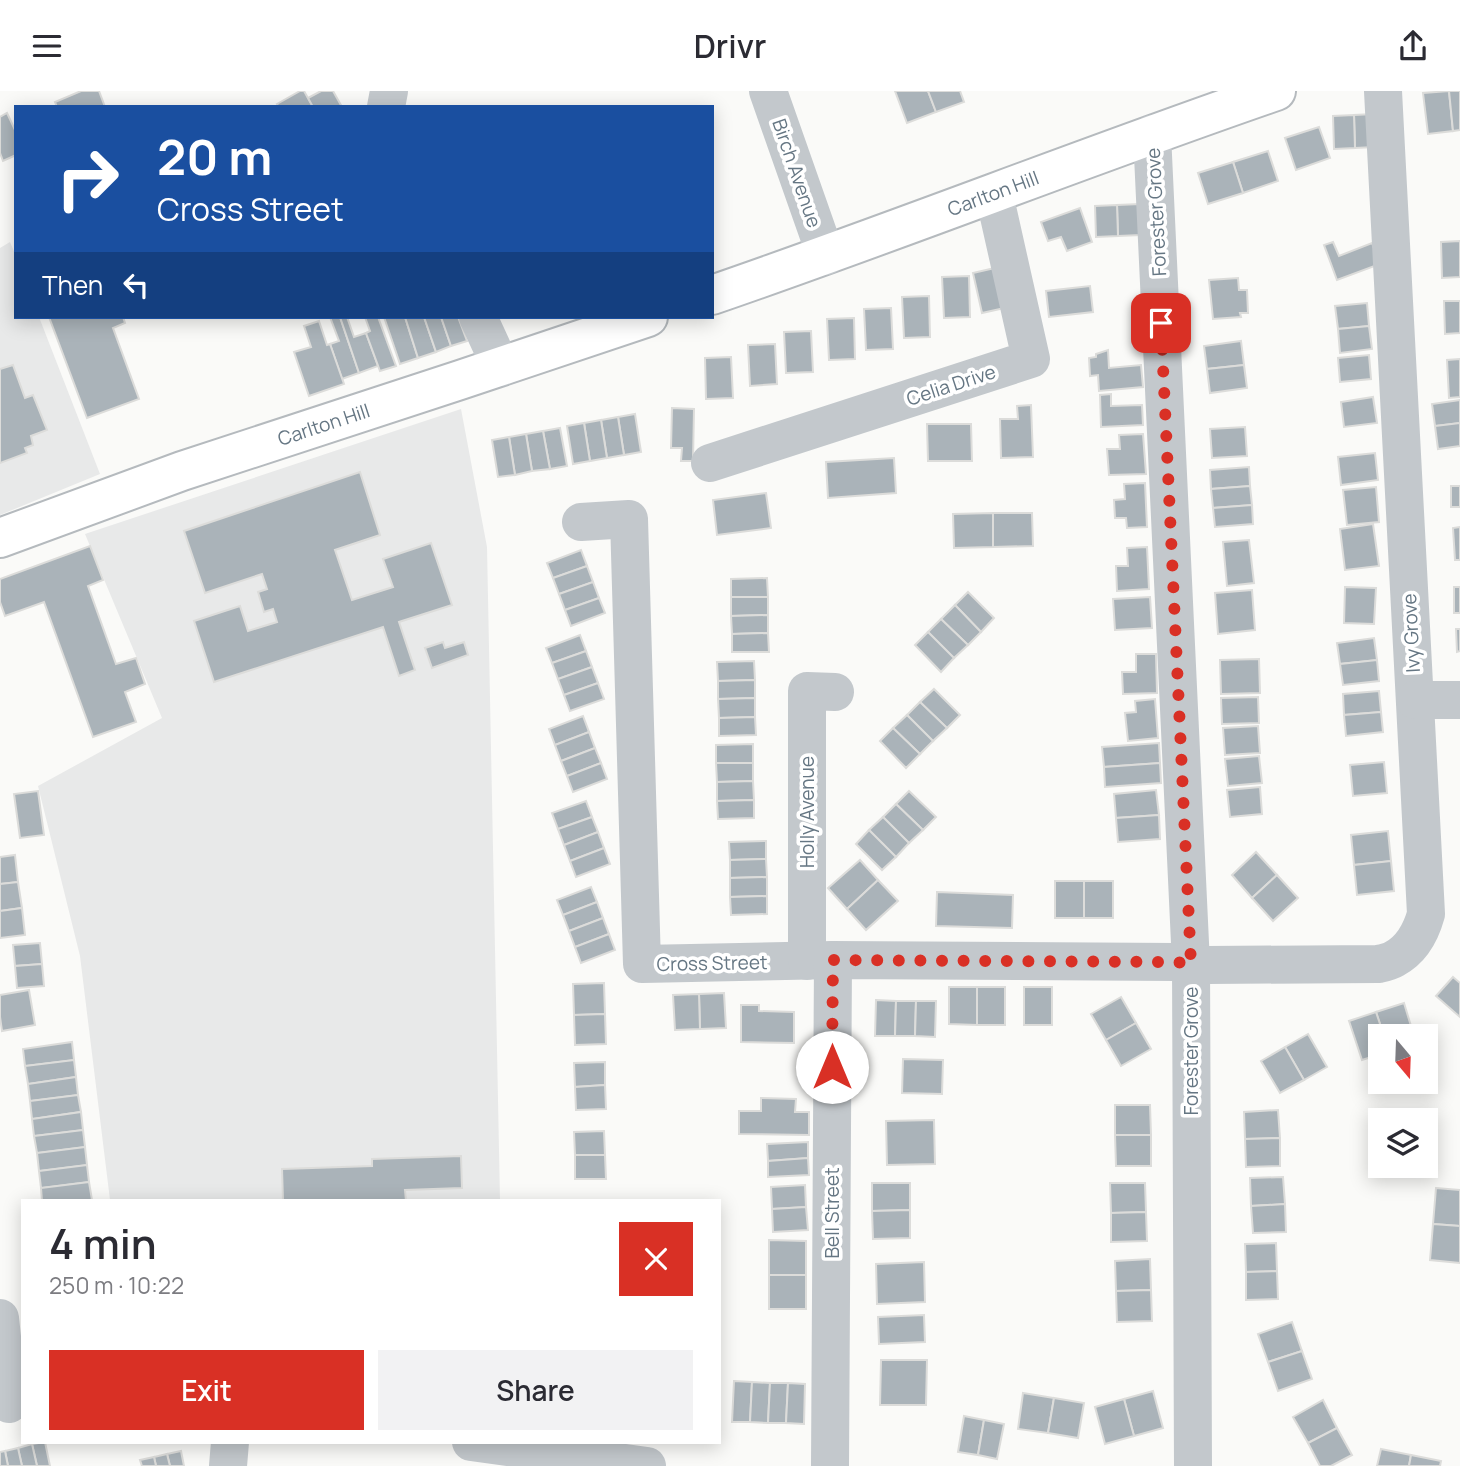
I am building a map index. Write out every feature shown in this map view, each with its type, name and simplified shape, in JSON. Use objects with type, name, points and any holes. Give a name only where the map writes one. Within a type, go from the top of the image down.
[{"type":"main road","name":"Carlton Hill","points":[[714,294],[1276,91]]},
{"type":"main road","name":"Carlton Hill","points":[[0,538],[182,471],[642,319]]},
{"type":"street","name":"Birch Avenue","points":[[768,91],[826,256]]},
{"type":"street","name":"Ivy Grove","points":[[1191,964],[1378,964],[1395,959],[1412,945],[1422,929],[1426,914],[1383,91]]},
{"type":"street","name":"Forester Grove","points":[[1152,134],[1191,964],[1193,1466]]},
{"type":"street","name":"Celia Drive","points":[[710,463],[1031,359],[993,194]]},
{"type":"street","points":[[479,319],[501,367]]},
{"type":"street","name":"Cross Street","points":[[580,523],[629,519],[642,964],[820,961],[1191,964]]},
{"type":"street","name":"Holly Avenue","points":[[820,961],[807,691],[835,692]]},
{"type":"street","points":[[1415,701],[1460,700]]},
{"type":"street","name":"Bell Street","points":[[820,961],[831,1466]]},
{"type":"street","points":[[0,1318],[10,1404]]},
{"type":"street","points":[[228,1466],[230,1444]]},
{"type":"street","points":[[486,1444],[647,1466]]},
{"type":"shaded area","points":[[10,242],[14,251],[14,319],[40,319],[100,474],[0,515],[0,248]]},
{"type":"shaded area","points":[[461,409],[487,547],[500,1199],[110,1199],[80,956],[38,786],[162,718],[85,534]]},
{"type":"building","points":[[81,91],[99,91],[104,105],[56,105],[55,102]]},
{"type":"building","points":[[304,91],[312,105],[278,105]]},
{"type":"building","points":[[321,91],[333,91],[341,105],[312,105],[308,98]]},
{"type":"building","points":[[895,91],[928,91],[936,112],[907,123]]},
{"type":"building","points":[[928,91],[960,91],[964,102],[936,112]]},
{"type":"building","points":[[1449,91],[1453,131],[1428,134],[1423,93]]},
{"type":"building","points":[[1449,91],[1460,91],[1460,130],[1453,131]]},
{"type":"building","points":[[7,113],[14,128],[14,156],[3,161],[0,153],[0,117]]},
{"type":"building","points":[[1374,114],[1375,147],[1355,148],[1354,115]]},
{"type":"building","points":[[1354,115],[1355,148],[1334,149],[1333,116]]},
{"type":"building","points":[[1319,127],[1330,158],[1296,170],[1285,138]]},
{"type":"building","points":[[1268,151],[1278,181],[1243,193],[1233,162]]},
{"type":"building","points":[[1233,162],[1243,193],[1208,204],[1198,173]]},
{"type":"building","points":[[1140,204],[1141,235],[1118,236],[1117,205]]},
{"type":"building","points":[[1117,205],[1118,236],[1096,237],[1095,206]]},
{"type":"building","points":[[1080,208],[1092,242],[1067,251],[1061,237],[1048,241],[1041,222]]},
{"type":"building","points":[[1460,241],[1460,277],[1442,278],[1441,242]]},
{"type":"building","points":[[1333,242],[1339,256],[1372,243],[1380,264],[1337,280],[1324,245]]},
{"type":"building","points":[[999,267],[1009,307],[982,313],[973,273]]},
{"type":"building","points":[[969,276],[970,317],[944,318],[942,277]]},
{"type":"building","points":[[1238,278],[1239,290],[1247,290],[1248,313],[1240,313],[1241,317],[1213,319],[1209,280]]},
{"type":"building","points":[[1090,286],[1093,312],[1049,317],[1046,291]]},
{"type":"building","points":[[929,296],[930,337],[904,338],[902,297]]},
{"type":"building","points":[[1444,301],[1460,301],[1460,333],[1445,334]]},
{"type":"building","points":[[1367,303],[1369,326],[1338,329],[1335,306]]},
{"type":"building","points":[[891,308],[893,349],[866,350],[864,309]]},
{"type":"building","points":[[854,318],[855,359],[829,360],[827,319]]},
{"type":"building","points":[[50,319],[124,319],[125,323],[113,328],[139,399],[87,418]]},
{"type":"building","points":[[331,319],[341,319],[359,373],[342,379],[330,344],[339,341]]},
{"type":"building","points":[[341,319],[348,319],[354,337],[366,333],[378,366],[359,373]]},
{"type":"building","points":[[366,319],[379,319],[396,366],[380,371],[366,333],[370,331]]},
{"type":"building","points":[[385,319],[406,319],[418,358],[400,364]]},
{"type":"building","points":[[406,319],[425,319],[436,352],[418,358]]},
{"type":"building","points":[[425,319],[442,319],[451,346],[436,352]]},
{"type":"building","points":[[442,319],[459,319],[467,341],[451,346]]},
{"type":"building","points":[[319,321],[344,384],[309,396],[294,352],[311,347],[304,326]]},
{"type":"building","points":[[1369,326],[1372,349],[1340,353],[1338,329]]},
{"type":"building","points":[[811,331],[813,372],[786,373],[784,332]]},
{"type":"building","points":[[1241,341],[1244,365],[1207,369],[1204,346]]},
{"type":"building","points":[[775,344],[777,384],[750,386],[748,345]]},
{"type":"building","points":[[1108,350],[1109,368],[1141,365],[1143,387],[1099,391],[1098,375],[1090,376],[1089,358]]},
{"type":"building","points":[[1369,355],[1371,379],[1340,382],[1338,358]]},
{"type":"building","points":[[731,357],[733,398],[706,399],[705,358]]},
{"type":"building","points":[[1460,359],[1460,397],[1449,398],[1447,360]]},
{"type":"building","points":[[13,365],[25,398],[33,395],[47,430],[31,436],[33,445],[25,448],[27,453],[0,463],[0,369]]},
{"type":"building","points":[[1244,365],[1247,388],[1210,393],[1207,369]]},
{"type":"building","points":[[1111,394],[1111,406],[1142,405],[1143,425],[1101,427],[1100,395]]},
{"type":"building","points":[[1373,397],[1377,423],[1344,427],[1341,402]]},
{"type":"building","points":[[1460,400],[1460,423],[1435,426],[1432,404]]},
{"type":"building","points":[[1031,405],[1033,457],[1001,458],[1000,419],[1018,419],[1017,406]]},
{"type":"building","points":[[672,408],[694,409],[693,461],[681,461],[682,448],[671,448]]},
{"type":"building","points":[[635,414],[641,452],[624,455],[618,417]]},
{"type":"building","points":[[618,417],[624,455],[607,458],[601,420]]},
{"type":"building","points":[[601,420],[607,458],[590,461],[584,423]]},
{"type":"building","points":[[584,423],[590,461],[573,464],[567,426]]},
{"type":"building","points":[[1460,423],[1460,446],[1438,449],[1435,426]]},
{"type":"building","points":[[927,424],[971,424],[972,461],[928,461]]},
{"type":"building","points":[[1245,427],[1247,456],[1212,458],[1210,429]]},
{"type":"building","points":[[560,428],[567,466],[550,469],[543,431]]},
{"type":"building","points":[[543,431],[550,469],[532,471],[526,434]]},
{"type":"building","points":[[526,434],[532,471],[515,475],[509,437]]},
{"type":"building","points":[[1143,434],[1146,474],[1109,475],[1107,449],[1120,449],[1119,435]]},
{"type":"building","points":[[509,437],[515,475],[498,477],[492,440]]},
{"type":"building","points":[[1375,453],[1378,480],[1341,485],[1338,457]]},
{"type":"building","points":[[894,458],[896,493],[828,498],[826,462]]},
{"type":"building","points":[[1249,467],[1250,486],[1211,489],[1210,470]]},
{"type":"building","points":[[360,472],[380,535],[335,550],[352,600],[393,587],[383,559],[431,543],[452,605],[399,622],[415,670],[399,676],[383,627],[214,682],[194,621],[240,606],[248,631],[277,622],[273,609],[264,612],[258,592],[267,589],[262,574],[205,593],[184,531]]},
{"type":"building","points":[[1145,483],[1147,527],[1127,528],[1126,518],[1115,518],[1114,500],[1125,499],[1124,484]]},
{"type":"building","points":[[1250,486],[1252,505],[1213,508],[1211,489]]},
{"type":"building","points":[[1451,486],[1460,486],[1460,507],[1451,507]]},
{"type":"building","points":[[1376,487],[1379,522],[1347,525],[1343,490]]},
{"type":"building","points":[[766,493],[771,528],[717,535],[713,500]]},
{"type":"building","points":[[1252,505],[1253,524],[1215,527],[1213,508]]},
{"type":"building","points":[[993,513],[993,547],[954,548],[953,514]]},
{"type":"building","points":[[993,513],[1032,513],[1033,546],[993,547]]},
{"type":"building","points":[[1373,524],[1379,566],[1345,570],[1340,529]]},
{"type":"building","points":[[1460,527],[1460,560],[1455,560],[1453,528]]},
{"type":"building","points":[[1249,540],[1254,583],[1227,586],[1223,542]]},
{"type":"building","points":[[90,546],[103,580],[88,586],[116,664],[136,658],[145,684],[125,692],[136,722],[93,737],[44,602],[5,616],[0,602],[0,579]]},
{"type":"building","points":[[1147,547],[1149,589],[1117,591],[1116,566],[1128,566],[1127,548]]},
{"type":"building","points":[[581,550],[587,566],[553,578],[547,563]]},
{"type":"building","points":[[587,566],[593,582],[559,594],[553,578]]},
{"type":"building","points":[[767,578],[768,597],[731,597],[731,579]]},
{"type":"building","points":[[593,582],[599,598],[565,610],[559,594]]},
{"type":"building","points":[[1345,587],[1376,588],[1374,624],[1344,623]]},
{"type":"building","points":[[1454,587],[1460,587],[1460,613],[1454,613]]},
{"type":"building","points":[[1252,590],[1255,630],[1218,634],[1215,593]]},
{"type":"building","points":[[968,592],[994,618],[981,632],[955,605]]},
{"type":"building","points":[[731,597],[768,597],[768,615],[731,616]]},
{"type":"building","points":[[1150,597],[1152,628],[1115,630],[1113,599]]},
{"type":"building","points":[[599,598],[605,613],[571,626],[565,610]]},
{"type":"building","points":[[955,605],[981,632],[968,645],[941,619]]},
{"type":"building","points":[[768,615],[768,633],[732,634],[731,616]]},
{"type":"building","points":[[941,619],[968,645],[954,658],[928,632]]},
{"type":"building","points":[[1456,629],[1460,629],[1460,651],[1457,652]]},
{"type":"building","points":[[928,632],[954,658],[941,672],[915,645]]},
{"type":"building","points":[[768,633],[769,652],[732,652],[732,634]]},
{"type":"building","points":[[580,635],[586,651],[552,663],[546,648]]},
{"type":"building","points":[[1374,638],[1377,660],[1340,664],[1337,643]]},
{"type":"building","points":[[443,642],[445,648],[464,642],[468,655],[432,668],[425,648]]},
{"type":"building","points":[[586,651],[592,667],[558,679],[552,663]]},
{"type":"building","points":[[1136,654],[1156,654],[1157,693],[1123,694],[1122,672],[1136,672]]},
{"type":"building","points":[[1259,659],[1260,693],[1221,694],[1220,660]]},
{"type":"building","points":[[1377,660],[1379,681],[1343,685],[1340,664]]},
{"type":"building","points":[[754,661],[755,680],[718,681],[717,662]]},
{"type":"building","points":[[592,667],[598,683],[564,695],[558,679]]},
{"type":"building","points":[[755,680],[755,698],[718,699],[718,681]]},
{"type":"building","points":[[598,683],[604,699],[570,711],[564,695]]},
{"type":"building","points":[[934,689],[960,715],[947,728],[920,702]]},
{"type":"building","points":[[1379,691],[1381,712],[1344,715],[1343,694]]},
{"type":"building","points":[[1258,697],[1259,723],[1222,724],[1221,698]]},
{"type":"building","points":[[755,698],[755,717],[719,718],[718,699]]},
{"type":"building","points":[[1155,699],[1158,738],[1128,741],[1125,713],[1136,712],[1135,701]]},
{"type":"building","points":[[920,702],[947,728],[933,741],[907,715]]},
{"type":"building","points":[[1381,712],[1383,732],[1346,736],[1344,715]]},
{"type":"building","points":[[907,715],[933,741],[920,754],[893,728]]},
{"type":"building","points":[[583,716],[589,732],[555,745],[549,729]]},
{"type":"building","points":[[755,717],[756,735],[719,736],[719,718]]},
{"type":"building","points":[[1258,726],[1260,753],[1225,755],[1223,728]]},
{"type":"building","points":[[893,728],[920,754],[906,768],[880,741]]},
{"type":"building","points":[[589,732],[595,748],[561,761],[555,745]]},
{"type":"building","points":[[1159,743],[1160,763],[1104,767],[1102,747]]},
{"type":"building","points":[[753,744],[753,763],[716,763],[716,745]]},
{"type":"building","points":[[595,748],[601,763],[567,776],[561,761]]},
{"type":"building","points":[[1259,756],[1262,783],[1228,786],[1225,759]]},
{"type":"building","points":[[1384,762],[1387,793],[1353,796],[1350,765]]},
{"type":"building","points":[[601,763],[607,779],[573,792],[567,776]]},
{"type":"building","points":[[716,763],[753,763],[753,781],[717,782]]},
{"type":"building","points":[[1160,763],[1161,783],[1105,787],[1104,767]]},
{"type":"building","points":[[753,781],[754,800],[717,801],[717,782]]},
{"type":"building","points":[[1260,787],[1262,814],[1230,817],[1227,790]]},
{"type":"building","points":[[1156,790],[1159,815],[1116,818],[1114,794]]},
{"type":"building","points":[[38,791],[44,835],[20,838],[14,794]]},
{"type":"building","points":[[909,791],[936,817],[923,830],[896,804]]},
{"type":"building","points":[[754,800],[754,818],[718,819],[717,801]]},
{"type":"building","points":[[586,801],[592,817],[558,829],[552,813]]},
{"type":"building","points":[[896,804],[923,830],[909,843],[883,817]]},
{"type":"building","points":[[1159,815],[1160,839],[1118,842],[1116,818]]},
{"type":"building","points":[[592,817],[598,832],[564,845],[558,829]]},
{"type":"building","points":[[883,817],[909,843],[896,857],[869,830]]},
{"type":"building","points":[[869,830],[896,857],[882,870],[856,844]]},
{"type":"building","points":[[1388,831],[1391,861],[1354,865],[1351,835]]},
{"type":"building","points":[[598,832],[604,848],[570,861],[564,845]]},
{"type":"building","points":[[766,841],[766,859],[730,860],[729,842]]},
{"type":"building","points":[[604,848],[610,864],[576,877],[570,861]]},
{"type":"building","points":[[1256,852],[1277,875],[1252,898],[1232,875]]},
{"type":"building","points":[[15,855],[18,882],[0,884],[0,857]]},
{"type":"building","points":[[766,859],[767,877],[730,878],[730,860]]},
{"type":"building","points":[[860,860],[878,880],[847,909],[828,888]]},
{"type":"building","points":[[1391,861],[1394,891],[1357,895],[1354,865]]},
{"type":"building","points":[[1277,875],[1298,898],[1273,921],[1252,898]]},
{"type":"building","points":[[767,877],[767,896],[730,897],[730,878]]},
{"type":"building","points":[[878,880],[898,901],[866,930],[847,909]]},
{"type":"building","points":[[1055,881],[1084,881],[1084,918],[1055,918]]},
{"type":"building","points":[[1084,881],[1113,881],[1113,918],[1084,918]]},
{"type":"building","points":[[18,882],[22,908],[0,911],[0,884]]},
{"type":"building","points":[[591,887],[597,902],[563,915],[557,900]]},
{"type":"building","points":[[937,892],[1013,895],[1012,928],[936,926]]},
{"type":"building","points":[[767,896],[767,914],[731,915],[730,897]]},
{"type":"building","points":[[597,902],[603,918],[569,931],[563,915]]},
{"type":"building","points":[[22,908],[25,935],[0,938],[0,911]]},
{"type":"building","points":[[603,918],[609,934],[575,947],[569,931]]},
{"type":"building","points":[[609,934],[615,950],[581,963],[575,947]]},
{"type":"building","points":[[40,943],[42,964],[15,966],[13,945]]},
{"type":"building","points":[[42,964],[44,986],[17,988],[15,966]]},
{"type":"building","points":[[1453,977],[1460,983],[1460,1017],[1436,996]]},
{"type":"building","points":[[604,983],[605,1014],[574,1015],[573,984]]},
{"type":"building","points":[[949,987],[977,987],[977,1025],[949,1024]]},
{"type":"building","points":[[977,987],[1005,987],[1005,1025],[977,1025]]},
{"type":"building","points":[[1024,987],[1052,987],[1052,1025],[1024,1025]]},
{"type":"building","points":[[29,990],[35,1025],[2,1031],[0,995]]},
{"type":"building","points":[[724,993],[726,1028],[700,1029],[699,994]]},
{"type":"building","points":[[699,994],[700,1029],[675,1030],[673,995]]},
{"type":"building","points":[[1121,997],[1136,1023],[1106,1040],[1091,1014]]},
{"type":"building","points":[[876,1000],[896,1001],[895,1036],[875,1036]]},
{"type":"building","points":[[896,1001],[916,1001],[915,1036],[895,1036]]},
{"type":"building","points":[[916,1001],[936,1001],[935,1037],[915,1036]]},
{"type":"building","points":[[1404,1003],[1410,1024],[1380,1024],[1376,1012]]},
{"type":"building","points":[[741,1005],[759,1005],[759,1011],[794,1012],[794,1043],[741,1042]]},
{"type":"building","points":[[1376,1012],[1380,1024],[1368,1024],[1368,1058],[1362,1060],[1349,1021]]},
{"type":"building","points":[[605,1014],[606,1044],[575,1045],[574,1015]]},
{"type":"building","points":[[1136,1023],[1151,1049],[1121,1066],[1106,1040]]},
{"type":"building","points":[[1308,1034],[1327,1067],[1304,1080],[1285,1047]]},
{"type":"building","points":[[72,1042],[74,1060],[25,1066],[23,1049]]},
{"type":"building","points":[[1285,1047],[1304,1080],[1280,1093],[1261,1061]]},
{"type":"building","points":[[903,1059],[943,1060],[942,1094],[902,1093]]},
{"type":"building","points":[[74,1060],[76,1077],[28,1084],[25,1066]]},
{"type":"building","points":[[605,1062],[605,1085],[575,1087],[574,1063]]},
{"type":"building","points":[[76,1077],[78,1095],[30,1101],[28,1084]]},
{"type":"building","points":[[605,1085],[606,1109],[576,1110],[575,1087]]},
{"type":"building","points":[[78,1095],[81,1112],[32,1119],[30,1101]]},
{"type":"building","points":[[761,1098],[796,1099],[795,1112],[809,1112],[809,1135],[739,1134],[739,1111],[761,1111]]},
{"type":"building","points":[[1115,1105],[1150,1105],[1151,1135],[1115,1135]]},
{"type":"building","points":[[1278,1110],[1280,1138],[1245,1139],[1244,1112]]},
{"type":"building","points":[[81,1112],[83,1130],[34,1136],[32,1119]]},
{"type":"building","points":[[934,1120],[935,1164],[887,1165],[886,1121]]},
{"type":"building","points":[[83,1130],[85,1147],[37,1153],[34,1136]]},
{"type":"building","points":[[604,1131],[605,1155],[575,1155],[574,1132]]},
{"type":"building","points":[[1115,1135],[1151,1135],[1151,1166],[1116,1166]]},
{"type":"building","points":[[1280,1138],[1280,1166],[1246,1167],[1245,1139]]},
{"type":"building","points":[[808,1142],[808,1158],[768,1161],[767,1144]]},
{"type":"building","points":[[85,1147],[87,1165],[39,1171],[37,1153]]},
{"type":"building","points":[[575,1155],[605,1155],[606,1179],[575,1179]]},
{"type":"building","points":[[461,1156],[462,1188],[405,1190],[406,1199],[283,1199],[282,1169],[372,1166],[372,1159]]},
{"type":"building","points":[[808,1158],[809,1175],[768,1177],[768,1161]]},
{"type":"building","points":[[87,1165],[89,1182],[41,1188],[39,1171]]},
{"type":"building","points":[[1283,1177],[1285,1204],[1251,1206],[1250,1178]]},
{"type":"building","points":[[89,1182],[92,1199],[42,1199],[41,1188]]},
{"type":"building","points":[[872,1183],[910,1183],[910,1210],[872,1211]]},
{"type":"building","points":[[1110,1183],[1145,1183],[1146,1212],[1111,1213]]},
{"type":"building","points":[[805,1185],[806,1207],[772,1209],[771,1187]]},
{"type":"building","points":[[1436,1188],[1460,1190],[1460,1226],[1433,1224]]},
{"type":"building","points":[[1285,1204],[1286,1232],[1253,1233],[1251,1206]]},
{"type":"building","points":[[806,1207],[808,1230],[773,1232],[772,1209]]},
{"type":"building","points":[[910,1210],[910,1238],[873,1239],[872,1211]]},
{"type":"building","points":[[1146,1212],[1147,1241],[1111,1242],[1111,1213]]},
{"type":"building","points":[[1433,1224],[1460,1226],[1460,1263],[1430,1260]]},
{"type":"building","points":[[769,1240],[806,1241],[806,1275],[769,1275]]},
{"type":"building","points":[[1276,1243],[1277,1271],[1246,1272],[1245,1244]]},
{"type":"building","points":[[1150,1259],[1151,1290],[1116,1291],[1115,1261]]},
{"type":"building","points":[[924,1262],[925,1302],[877,1304],[876,1264]]},
{"type":"building","points":[[1277,1271],[1278,1299],[1246,1300],[1246,1272]]},
{"type":"building","points":[[769,1275],[806,1275],[806,1309],[769,1309]]},
{"type":"building","points":[[1151,1290],[1152,1321],[1117,1322],[1116,1291]]},
{"type":"building","points":[[924,1315],[925,1342],[879,1344],[878,1317]]},
{"type":"building","points":[[1292,1322],[1302,1351],[1268,1362],[1258,1334]]},
{"type":"building","points":[[1302,1351],[1312,1379],[1278,1391],[1268,1362]]},
{"type":"building","points":[[881,1360],[927,1360],[926,1405],[880,1405]]},
{"type":"building","points":[[734,1381],[752,1382],[750,1422],[732,1422]]},
{"type":"building","points":[[752,1382],[770,1383],[768,1423],[750,1422]]},
{"type":"building","points":[[770,1383],[788,1383],[786,1423],[768,1423]]},
{"type":"building","points":[[788,1383],[805,1384],[804,1424],[786,1423]]},
{"type":"building","points":[[1153,1391],[1163,1428],[1134,1436],[1124,1399]]},
{"type":"building","points":[[1023,1393],[1054,1398],[1048,1433],[1018,1429]]},
{"type":"building","points":[[1054,1398],[1084,1403],[1078,1438],[1048,1433]]},
{"type":"building","points":[[1124,1399],[1134,1436],[1105,1444],[1095,1407]]},
{"type":"building","points":[[1323,1400],[1337,1428],[1308,1443],[1293,1417]]},
{"type":"building","points":[[964,1416],[984,1420],[978,1455],[958,1452]]},
{"type":"building","points":[[984,1420],[1004,1424],[997,1459],[978,1455]]},
{"type":"building","points":[[1337,1428],[1352,1455],[1331,1466],[1320,1466],[1308,1443]]},
{"type":"building","points":[[32,1444],[45,1444],[50,1466],[37,1466]]},
{"type":"building","points":[[32,1444],[37,1466],[22,1466],[18,1448]]},
{"type":"building","points":[[18,1448],[22,1466],[8,1466],[5,1451]]},
{"type":"building","points":[[1381,1449],[1411,1455],[1409,1466],[1377,1466]]},
{"type":"building","points":[[5,1451],[8,1466],[0,1466],[0,1452]]},
{"type":"building","points":[[181,1451],[184,1466],[170,1466],[167,1454]]},
{"type":"building","points":[[167,1454],[170,1466],[156,1466],[154,1457]]},
{"type":"building","points":[[1411,1455],[1441,1461],[1440,1466],[1409,1466]]},
{"type":"building","points":[[154,1457],[156,1466],[142,1466],[140,1460]]},
{"type":"route","points":[[832,1067],[833,960],[1191,964],[1161,323]]}]
